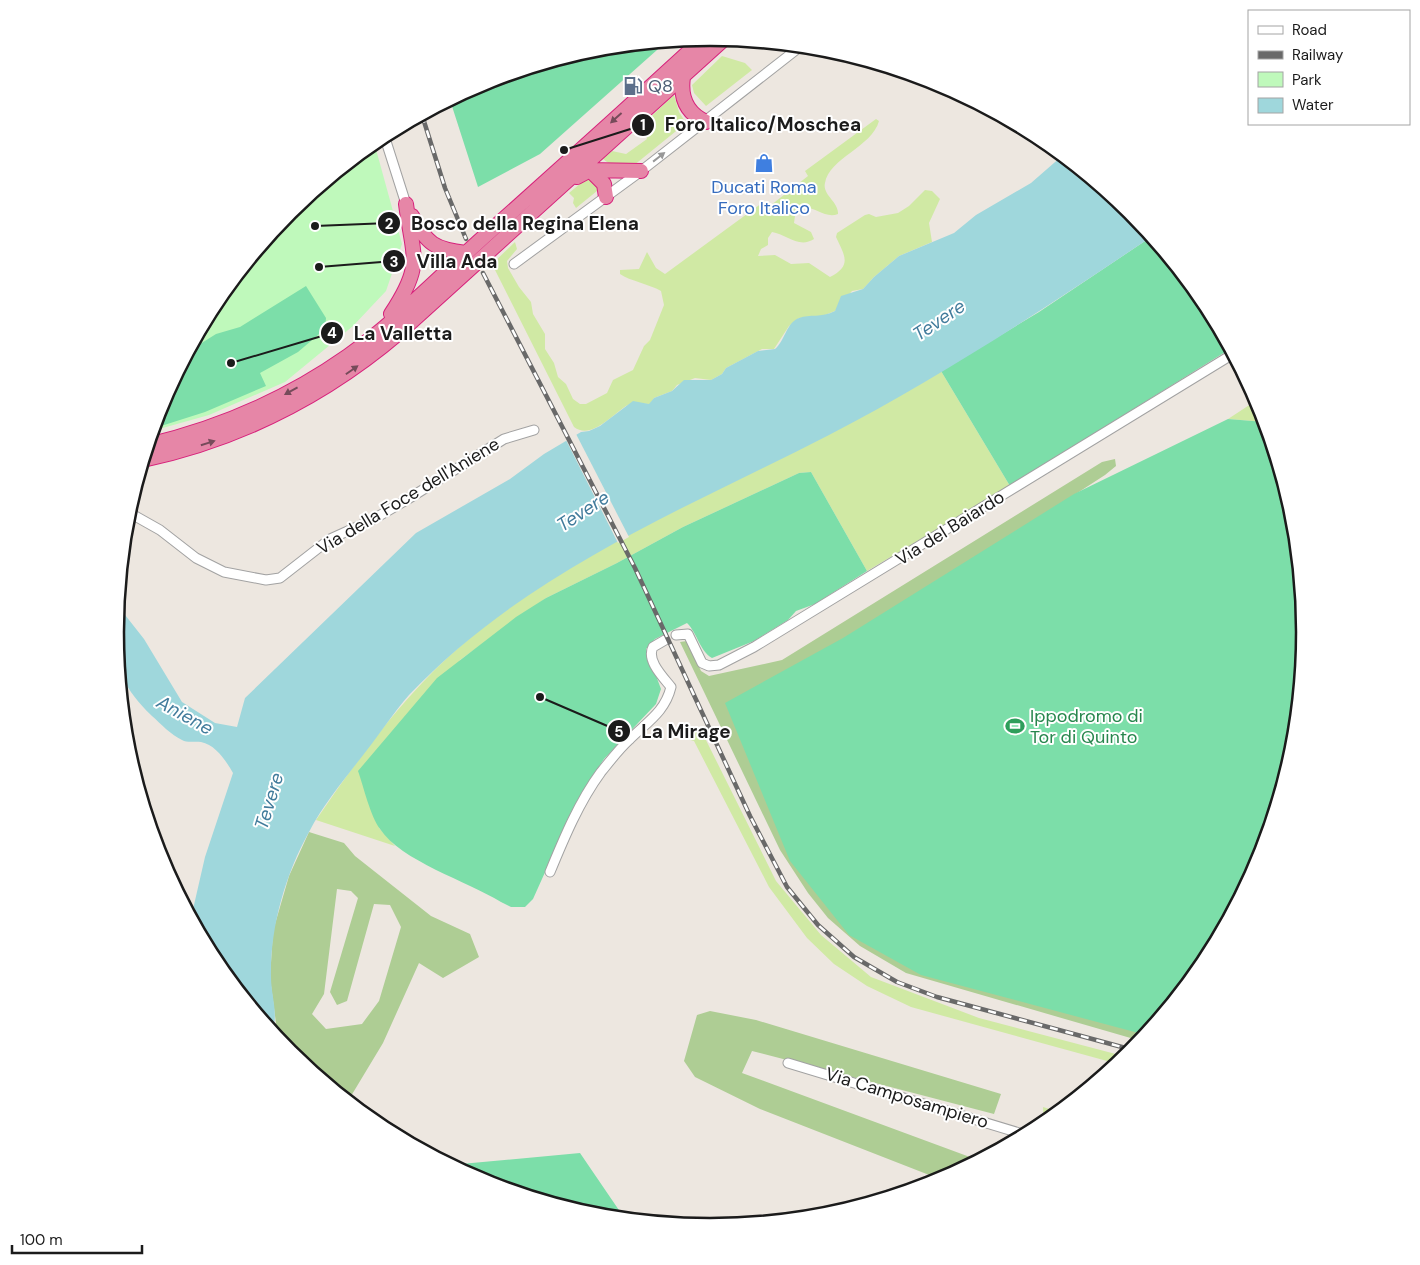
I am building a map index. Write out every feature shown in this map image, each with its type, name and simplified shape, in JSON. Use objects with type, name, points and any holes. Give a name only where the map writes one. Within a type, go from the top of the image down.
[{"type":"highway","points":[[151,458],[223,439],[287,410],[331,384],[393,338],[716,46]]},
{"type":"highway","points":[[155,443],[210,428],[258,408],[327,370],[381,330],[694,47]]},
{"type":"highway","points":[[682,77],[683,95],[688,109],[694,116],[706,122]]},
{"type":"highway","points":[[551,195],[590,170],[642,171]]},
{"type":"highway","points":[[590,170],[604,184],[606,197]]},
{"type":"highway","points":[[406,204],[422,233],[430,242],[440,249],[466,253]]},
{"type":"highway","points":[[381,330],[408,287],[414,267],[414,249],[406,204]]},
{"type":"street","points":[[514,264],[642,171],[793,52]]},
{"type":"street","points":[[387,143],[406,204]]},
{"type":"street","name":"Via del Baiardo","points":[[676,635],[688,634],[702,662],[709,666],[719,665],[754,647],[1228,357]]},
{"type":"street","name":"Via della Foce dell'Aniene","points":[[135,516],[160,530],[196,558],[224,572],[266,580],[280,578],[330,539],[372,520],[504,439],[534,430]]},
{"type":"street","points":[[550,872],[576,814],[600,774],[627,741],[662,710],[668,700],[671,687],[654,662],[651,653],[653,647],[666,640]]},
{"type":"street","name":"Via Camposampiero","points":[[788,1063],[1016,1132]]},
{"type":"green space","points":[[658,49],[540,154],[478,187],[452,107],[522,77],[558,66],[633,51]]},
{"type":"green space","points":[[722,56],[745,63],[752,70],[706,106],[694,93],[692,85]]},
{"type":"green space","points":[[674,95],[679,112],[686,123],[633,166],[611,165],[603,159],[612,151],[626,154],[647,139],[642,125]]},
{"type":"green space","points":[[876,119],[879,121],[875,130],[834,166],[828,174],[825,183],[826,191],[836,206],[838,214],[828,215],[802,207],[796,209],[794,223],[811,232],[814,239],[808,242],[798,242],[772,232],[768,238],[768,245],[761,249],[758,256],[775,255],[791,264],[809,263],[830,277],[842,268],[845,259],[836,237],[837,233],[865,215],[869,214],[876,217],[898,213],[909,206],[925,190],[932,191],[940,199],[929,223],[932,242],[899,256],[863,289],[852,291],[835,311],[820,317],[799,318],[789,326],[774,349],[762,349],[726,368],[722,374],[711,380],[695,378],[677,385],[672,391],[654,398],[650,404],[626,406],[594,428],[581,430],[574,427],[492,264],[515,242],[517,249],[507,261],[508,268],[519,287],[531,302],[533,314],[545,334],[545,349],[554,363],[558,377],[566,384],[573,399],[580,404],[586,404],[607,393],[613,380],[633,370],[644,346],[650,340],[664,305],[661,291],[620,274],[620,270],[639,269],[647,252],[656,268],[665,274],[762,203],[766,209],[808,176],[805,171]]},
{"type":"green space","points":[[376,150],[402,244],[386,291],[353,326],[285,382],[209,415],[161,429],[184,373],[202,339],[245,276],[295,218],[353,167]]},
{"type":"green space","points":[[587,178],[593,180],[598,187],[597,191],[576,208],[573,203],[574,198],[569,193]]},
{"type":"green space","points":[[1146,240],[1197,307],[1225,352],[1010,486],[941,371],[1039,312]]},
{"type":"green space","points":[[306,286],[326,318],[325,329],[298,352],[260,373],[266,386],[205,412],[162,426],[184,373],[199,345],[216,334],[240,327]]},
{"type":"green space","points":[[941,371],[1010,486],[867,571],[811,472],[799,473],[683,527],[617,563],[546,598],[460,660],[379,828],[395,846],[316,820],[361,756],[410,696],[446,659],[475,633],[506,610],[571,567],[605,548],[673,511],[826,435]]},
{"type":"green space","points":[[1250,404],[1257,421],[1228,419]]},
{"type":"green space","name":"Ippodromo di Tor di Quinto","points":[[1228,419],[1257,421],[1276,481],[1285,518],[1291,556],[1295,594],[1295,671],[1285,747],[1265,821],[1252,857],[1218,926],[1175,989],[1138,1033],[921,975],[849,935],[790,861],[725,703],[843,638],[1074,494]]},
{"type":"green space","points":[[1115,459],[1116,466],[920,595],[1156,1013],[1133,1039],[906,973],[860,946],[828,918],[808,893],[780,850],[680,642],[687,641],[701,671],[709,676],[782,660],[1102,462]]},
{"type":"green space","points":[[811,472],[867,571],[815,604],[796,611],[788,620],[754,641],[712,658],[704,651],[687,623],[655,639],[646,649],[661,689],[656,704],[604,759],[577,801],[533,899],[525,907],[511,907],[419,861],[403,851],[380,829],[370,809],[358,771],[437,678],[516,617],[546,598],[617,563],[683,527],[799,473]]},
{"type":"green space","points":[[700,728],[776,881],[821,935],[871,977],[979,1018],[1117,1054],[1109,1062],[911,1007],[867,986],[834,964],[807,938],[769,887],[694,741],[687,739]]},
{"type":"green space","points":[[309,832],[344,843],[355,856],[431,916],[470,934],[479,957],[443,978],[419,963],[383,1043],[351,1096],[295,1047],[275,1025],[270,978],[273,931],[289,876]],"holes":[[[337,889],[351,891],[358,898],[330,992],[337,1005],[347,1001],[374,904],[390,905],[401,927],[379,1001],[362,1024],[326,1029],[312,1014],[324,994]]]},
{"type":"green space","points":[[710,1011],[756,1020],[1001,1094],[994,1114],[752,1051],[742,1073],[970,1157],[930,1175],[760,1109],[695,1077],[684,1061],[697,1015]]},
{"type":"green space","points":[[1043,1107],[1051,1109],[1043,1115]]},
{"type":"green space","points":[[580,1153],[620,1212],[558,1199],[522,1188],[464,1164]]},
{"type":"water","points":[[1057,160],[1097,192],[1146,240],[1033,315],[871,413],[662,518],[555,578],[504,613],[455,651],[409,695],[393,715],[329,800],[300,849],[286,884],[273,940],[271,984],[275,1012],[274,1025],[223,958],[193,909],[205,857],[233,773],[224,759],[211,746],[201,742],[184,741],[170,732],[139,703],[130,690],[126,684],[125,671],[124,614],[144,639],[182,702],[215,723],[237,727],[245,698],[416,533],[510,479],[544,454],[581,432],[600,426],[633,401],[649,404],[654,398],[672,391],[684,380],[711,380],[722,374],[726,368],[758,351],[775,349],[795,320],[835,311],[841,296],[863,289],[899,256],[954,233],[976,215],[1031,183]]},
{"type":"pier","points":[[575,432],[629,537],[618,543],[565,438]]},
{"type":"railway","points":[[424,121],[445,188],[466,239]]},
{"type":"railway","points":[[483,273],[635,568],[750,816],[787,887],[818,925],[854,957],[897,982],[937,997],[1124,1048]]},
{"type":"place","name":"Q8","points":[[633,86]]},
{"type":"place","name":"Foro Italico/Moschea","points":[[564,150]]},
{"type":"place","name":"Ducati Roma Foro Italico","points":[[764,163]]},
{"type":"place","name":"Bosco della Regina Elena","points":[[315,226]]},
{"type":"place","name":"Villa Ada","points":[[319,267]]},
{"type":"place","name":"La Valletta","points":[[231,363]]},
{"type":"place","name":"La Mirage","points":[[540,697]]},
{"type":"place","name":"Ippodromo di Tor di Quinto","points":[[1015,726]]},
{"type":"water label","name":"Tevere","points":[[939,320]]},
{"type":"water label","name":"Tevere","points":[[583,511]]},
{"type":"water label","name":"Aniene","points":[[185,715]]},
{"type":"water label","name":"Tevere","points":[[269,801]]}]
